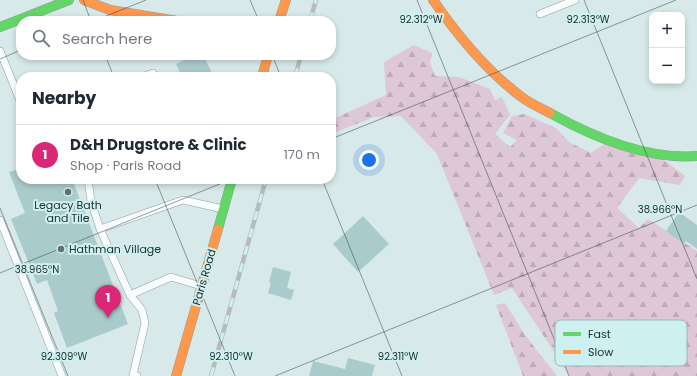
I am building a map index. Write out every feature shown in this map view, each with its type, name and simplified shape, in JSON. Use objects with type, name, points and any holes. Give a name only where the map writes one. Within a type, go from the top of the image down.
[{"type":"main road","points":[[28,16],[69,0]]},
{"type":"main road","points":[[84,0],[110,10],[147,16]]},
{"type":"main road","points":[[281,16],[286,0]]},
{"type":"main road","points":[[433,0],[475,55],[524,99],[564,122],[648,154],[679,158],[697,156]]},
{"type":"main road","points":[[0,27],[16,21]]},
{"type":"main road","points":[[263,72],[267,60]]},
{"type":"main road","name":"Paris Road","points":[[176,376],[231,184]]},
{"type":"lane","points":[[540,14],[575,0]]},
{"type":"lane","points":[[0,51],[2,60],[16,92]]},
{"type":"lane","points":[[89,184],[91,201],[100,229],[130,295],[142,310],[145,323],[135,376]]},
{"type":"lane","points":[[100,229],[183,200],[224,209]]},
{"type":"lane","points":[[0,220],[62,376]]},
{"type":"lane","points":[[130,295],[171,278],[202,286]]},
{"type":"green space","points":[[414,45],[432,53],[430,63],[435,76],[459,77],[490,89],[495,100],[502,97],[510,115],[495,134],[510,147],[517,140],[503,133],[512,116],[524,114],[556,128],[569,142],[591,153],[605,144],[663,159],[685,176],[680,185],[639,178],[617,208],[639,228],[648,219],[697,251],[697,376],[570,376],[563,366],[687,366],[687,320],[555,320],[555,353],[512,288],[494,295],[437,154],[401,116],[374,117],[336,132],[336,118],[386,95],[384,62]]},
{"type":"green space","points":[[505,303],[525,335],[557,376],[523,376],[496,305]]},
{"type":"building","points":[[184,60],[206,60],[212,72],[180,72],[176,64]]},
{"type":"building","name":"Hathman Village","points":[[16,170],[16,184],[74,184],[128,324],[67,348],[54,313],[58,311],[47,280],[37,284],[11,219],[25,213],[9,172]]},
{"type":"building","points":[[679,212],[697,225],[697,249],[686,241],[684,244],[666,231]]},
{"type":"building","points":[[363,216],[389,244],[358,272],[333,244]]},
{"type":"building","points":[[273,267],[291,272],[287,288],[294,290],[291,300],[268,293]]},
{"type":"building","points":[[348,358],[375,365],[372,376],[309,376],[313,361],[345,369]]},
{"type":"railway","points":[[311,16],[316,0]]},
{"type":"railway","points":[[296,72],[300,60]]},
{"type":"railway","points":[[211,376],[265,184]]},
{"type":"traffic: fast","points":[[28,16],[69,0]]},
{"type":"traffic: fast","points":[[0,27],[16,21]]},
{"type":"traffic: fast","points":[[550,113],[584,130],[621,145],[659,154],[697,156]]},
{"type":"traffic: fast","points":[[218,229],[231,184]]},
{"type":"traffic: slow","points":[[84,0],[110,10],[147,16]]},
{"type":"traffic: slow","points":[[281,16],[286,0]]},
{"type":"traffic: slow","points":[[433,0],[463,40],[497,77],[526,100],[550,113]]},
{"type":"traffic: slow","points":[[263,72],[267,60]]},
{"type":"traffic: slow","points":[[176,376],[218,229]]},
{"type":"place","name":"Legacy Bath and Tile","points":[[68,192]]},
{"type":"place","name":"Hathman Village","points":[[61,249]]},
{"type":"place","name":"D&H Drugstore & Clinic","points":[[108,318]]}]
